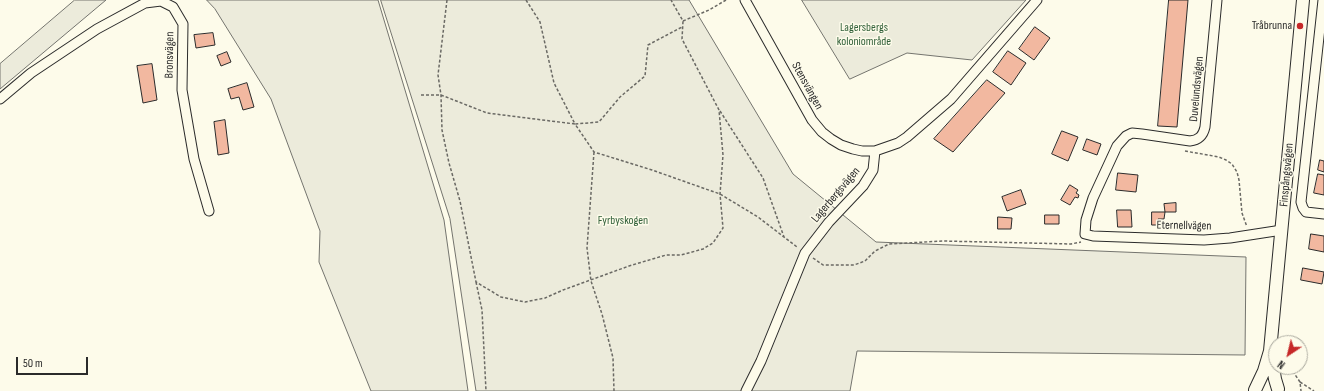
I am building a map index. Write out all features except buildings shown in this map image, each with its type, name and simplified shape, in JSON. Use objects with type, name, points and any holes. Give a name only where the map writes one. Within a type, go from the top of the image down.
[{"type":"main road","name":"Finspångsvägen","points":[[1272,335],[1303,0]]},
{"type":"main road","name":"Finspångsvägen","points":[[1255,391],[1268,358]]},
{"type":"main road","name":"Finspångsvägen","points":[[1274,375],[1279,390]]},
{"type":"main road","name":"Finspångsvägen","points":[[1255,391],[1269,386],[1279,390]]},
{"type":"street","name":"Stensvängen","points":[[745,0],[809,114],[822,132],[831,139],[853,149],[875,151]]},
{"type":"street","points":[[875,151],[893,145],[907,137],[951,99],[1037,0]]},
{"type":"street","name":"Duvelundsvägen","points":[[1085,234],[1089,209],[1093,198],[1117,146],[1126,136],[1132,133],[1190,141],[1196,140],[1204,133],[1217,0]]},
{"type":"street","points":[[1323,0],[1301,202],[1302,208],[1306,212],[1324,214]]},
{"type":"street","name":"Bronsvägen","points":[[0,99],[44,64],[97,29],[145,3],[161,1],[173,7],[183,24],[182,90],[194,159],[209,211]]},
{"type":"street","name":"Lagerbergsvägen","points":[[746,391],[761,361],[804,253],[870,176],[873,170],[875,151]]},
{"type":"street","name":"Eternellvägen","points":[[1085,234],[1093,236],[1204,240],[1230,238],[1248,234],[1282,230]]},
{"type":"path","points":[[447,0],[438,75],[441,96],[442,130],[460,201],[482,310],[486,391]]},
{"type":"path","points":[[526,0],[540,22],[554,83],[575,124],[594,152],[587,248],[591,281],[602,314],[613,358],[614,391]]},
{"type":"path","points":[[671,0],[683,21],[682,39],[719,110],[762,178],[784,237]]},
{"type":"path","points":[[683,21],[709,10],[726,0]]},
{"type":"path","points":[[421,95],[441,96],[487,112],[575,124],[599,122],[620,97],[645,76],[648,45],[682,27]]},
{"type":"path","points":[[476,282],[501,297],[525,302],[545,298],[629,266],[666,255],[681,255],[696,251],[713,243],[723,228],[720,194],[723,155],[719,110]]},
{"type":"path","points":[[1180,150],[1219,157],[1232,164],[1237,172],[1239,180],[1242,213],[1247,226],[1248,234]]},
{"type":"path","points":[[594,152],[652,170],[720,194],[758,217],[804,253],[823,265],[854,265],[865,261],[875,251],[889,244],[943,241],[1071,244],[1082,241],[1085,234]]},
{"type":"path","points":[[1295,375],[1300,382],[1314,391]]},
{"type":"path","points":[[1300,382],[1301,391]]},
{"type":"green space","points":[[75,0],[106,0],[0,89],[0,64]]},
{"type":"green space","points":[[207,0],[378,0],[444,220],[468,391],[371,391],[319,262],[320,231],[271,99],[215,9]]},
{"type":"green space","name":"Fyrbyskogen","points":[[381,0],[689,0],[793,174],[876,242],[1246,257],[1245,355],[857,351],[850,391],[476,391],[450,219]]},
{"type":"green space","name":"Lagersbergs koloniområde","points":[[802,0],[1026,0],[972,60],[907,53],[850,79]]},
{"type":"place","name":"Tråbrunna","points":[[1300,26]]}]
